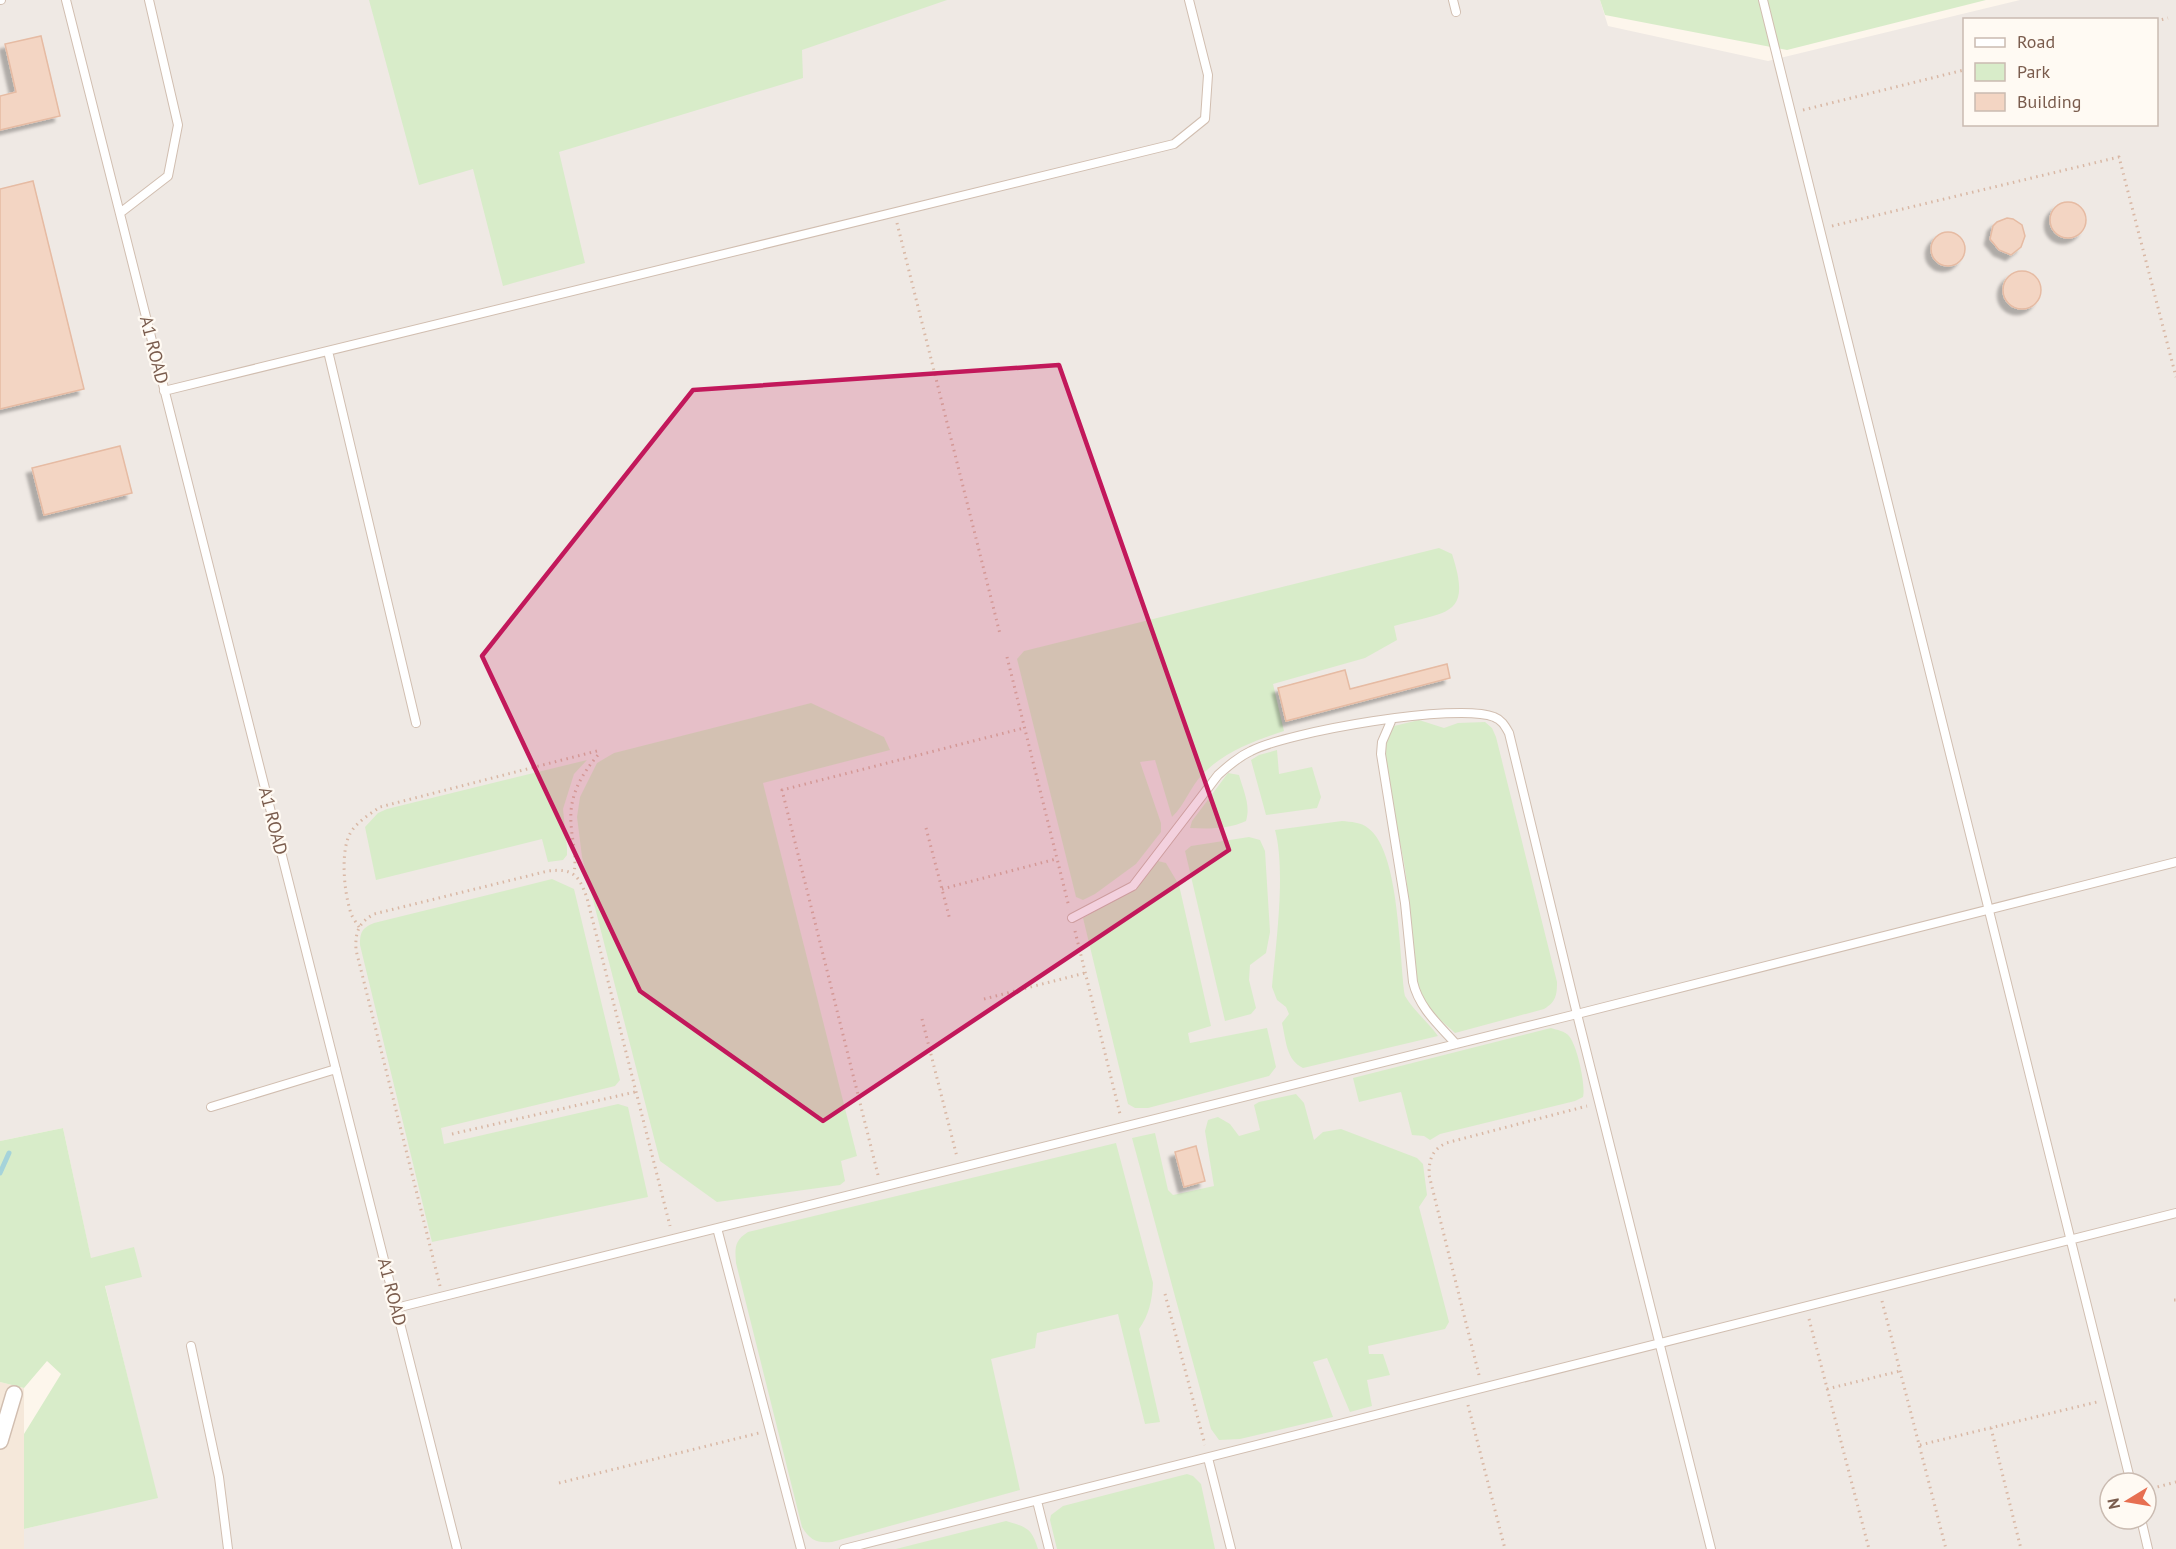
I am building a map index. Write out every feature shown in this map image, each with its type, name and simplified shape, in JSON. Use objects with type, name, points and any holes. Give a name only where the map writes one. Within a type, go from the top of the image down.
[{"type":"street","points":[[0,1441],[14,1394]]},
{"type":"lane","name":"A1 ROAD","points":[[66,0],[457,1549]]},
{"type":"lane","points":[[120,213],[168,176],[178,125],[149,0]]},
{"type":"lane","points":[[164,391],[1174,144],[1205,119],[1208,75],[1189,0]]},
{"type":"lane","points":[[1453,0],[1456,12]]},
{"type":"lane","points":[[1763,0],[2129,1471]]},
{"type":"lane","points":[[328,351],[416,723]]},
{"type":"lane","points":[[1072,918],[1133,885],[1218,776],[1251,750],[1287,738],[1358,723],[1392,719],[1458,712],[1494,717],[1503,723],[1509,733],[1711,1549]]},
{"type":"lane","points":[[1392,719],[1382,742],[1381,754],[1405,903],[1413,982],[1415,992],[1426,1012],[1456,1044]]},
{"type":"lane","points":[[396,1308],[1577,1014],[2176,862]]},
{"type":"lane","points":[[211,1107],[336,1069]]},
{"type":"lane","points":[[844,1549],[2176,1213]]},
{"type":"lane","points":[[717,1228],[801,1549]]},
{"type":"lane","points":[[191,1346],[219,1477],[228,1549]]},
{"type":"lane","points":[[1208,1458],[1231,1549]]},
{"type":"lane","points":[[1037,1501],[1049,1549]]},
{"type":"lane","points":[[2143,1531],[2148,1549]]},
{"type":"path","points":[[2158,21],[2168,18]]},
{"type":"path","points":[[1792,113],[1963,70]]},
{"type":"path","points":[[1820,229],[2120,157],[2176,377]]},
{"type":"path","points":[[894,213],[1000,634]]},
{"type":"path","points":[[1007,657],[1124,1127]]},
{"type":"path","points":[[881,1188],[782,790],[1024,728]]},
{"type":"path","points":[[359,927],[350,912],[344,874],[346,851],[351,832],[363,819],[380,807],[597,751],[598,755],[582,774],[573,798],[571,822],[577,857],[574,874]]},
{"type":"path","points":[[926,828],[950,920]]},
{"type":"path","points":[[942,889],[1057,859]]},
{"type":"path","points":[[442,1297],[356,950],[355,937],[359,927],[374,914],[537,874],[562,869],[574,874],[587,898],[673,1239]]},
{"type":"path","points":[[984,999],[1085,973]]},
{"type":"path","points":[[922,1019],[960,1168]]},
{"type":"path","points":[[452,1134],[636,1092]]},
{"type":"path","points":[[1482,1389],[1429,1175],[1432,1154],[1446,1143],[1599,1103]]},
{"type":"path","points":[[1878,1289],[1946,1549]]},
{"type":"path","points":[[1166,1294],[1208,1458]]},
{"type":"path","points":[[1806,1307],[1869,1549]]},
{"type":"path","points":[[1827,1389],[1900,1371]]},
{"type":"path","points":[[1464,1393],[1505,1549]]},
{"type":"path","points":[[1919,1445],[2110,1399]]},
{"type":"path","points":[[1991,1428],[2021,1549]]},
{"type":"path","points":[[559,1484],[770,1430]]},
{"type":"path","points":[[2158,1487],[2176,1482]]},
{"type":"highlighted area","points":[[1059,365],[1229,850],[823,1121],[640,991],[482,656],[693,390]]},
{"type":"shaded area","points":[[0,0],[1600,0],[1608,26],[1768,61],[2020,0],[2176,0],[2176,1549],[24,1549],[24,1529],[157,1497],[105,1285],[134,1248],[91,1259],[63,1128],[0,1141]]},
{"type":"shaded area","points":[[0,1382],[24,1388],[24,1549],[0,1549]]},
{"type":"green space","points":[[369,0],[947,0],[802,50],[803,78],[559,152],[585,263],[503,286],[473,169],[419,185]]},
{"type":"green space","points":[[1600,0],[1986,0],[1787,50],[1605,15]]},
{"type":"green space","points":[[1439,548],[1452,554],[1458,575],[1457,601],[1441,614],[1394,626],[1397,640],[1365,658],[1273,684],[1284,731],[1230,753],[1210,767],[1172,817],[1155,760],[1140,762],[1161,823],[1161,832],[1136,864],[1095,894],[1083,900],[1076,897],[1017,659],[1024,651]]},
{"type":"green space","points":[[811,703],[884,737],[890,750],[763,783],[857,1156],[841,1161],[845,1181],[840,1185],[717,1202],[660,1161],[582,857],[577,817],[580,797],[597,763],[614,753]]},
{"type":"green space","points":[[1419,720],[1444,728],[1458,723],[1485,722],[1492,728],[1557,982],[1555,998],[1544,1009],[1455,1033],[1426,1004],[1416,977],[1411,946],[1405,869],[1386,767],[1386,745],[1394,726]]},
{"type":"green space","points":[[1277,750],[1279,774],[1312,767],[1321,797],[1317,808],[1266,815],[1251,760]]},
{"type":"green space","points":[[587,760],[574,774],[563,809],[567,855],[563,860],[548,862],[542,839],[376,880],[365,827],[378,813]]},
{"type":"green space","points":[[1228,773],[1239,775],[1247,803],[1246,821],[1226,827],[1190,828],[1192,821]]},
{"type":"green space","points":[[1342,821],[1365,826],[1379,840],[1392,881],[1405,996],[1438,1036],[1303,1068],[1290,1055],[1282,1023],[1289,1014],[1286,1007],[1277,1000],[1272,987],[1280,886],[1275,830]]},
{"type":"green space","points":[[1249,837],[1260,840],[1265,851],[1270,932],[1266,953],[1250,965],[1249,980],[1256,1008],[1251,1014],[1225,1021],[1185,851],[1191,846]]},
{"type":"green space","points":[[1158,861],[1166,863],[1179,885],[1211,1026],[1188,1033],[1190,1043],[1267,1028],[1276,1067],[1269,1076],[1148,1108],[1135,1108],[1128,1104],[1083,918],[1137,887]]},
{"type":"green space","points":[[552,879],[574,889],[620,1080],[615,1086],[441,1128],[444,1144],[618,1104],[628,1107],[648,1197],[432,1242],[360,945],[361,934],[364,929],[374,923]]},
{"type":"green space","points":[[1551,1028],[1567,1034],[1578,1056],[1584,1092],[1583,1097],[1575,1101],[1440,1134],[1430,1140],[1424,1136],[1412,1135],[1401,1092],[1359,1102],[1353,1078]]},
{"type":"green space","points":[[1296,1094],[1304,1103],[1314,1140],[1323,1132],[1341,1129],[1417,1158],[1423,1164],[1427,1195],[1419,1207],[1449,1322],[1445,1329],[1368,1346],[1369,1354],[1383,1354],[1390,1375],[1367,1380],[1372,1406],[1350,1412],[1327,1358],[1313,1362],[1333,1417],[1240,1439],[1219,1440],[1211,1429],[1132,1138],[1155,1133],[1168,1190],[1173,1195],[1214,1186],[1205,1131],[1208,1120],[1218,1117],[1230,1124],[1239,1136],[1260,1130],[1254,1105]]},
{"type":"green space","points":[[63,1128],[91,1258],[134,1247],[142,1277],[105,1286],[158,1498],[24,1529],[24,1434],[61,1374],[47,1361],[24,1388],[0,1382],[0,1141]]},
{"type":"green space","points":[[1116,1143],[1153,1283],[1149,1308],[1139,1329],[1160,1422],[1145,1424],[1118,1314],[1037,1333],[1035,1348],[991,1359],[1020,1490],[832,1542],[822,1542],[811,1538],[802,1527],[736,1263],[736,1249],[740,1239],[748,1232]]},
{"type":"green space","points":[[1187,1474],[1193,1476],[1201,1484],[1215,1549],[1057,1549],[1050,1520],[1051,1515],[1063,1506]]},
{"type":"green space","points":[[1006,1521],[1031,1532],[1038,1549],[896,1549]]},
{"type":"building","points":[[41,36],[60,116],[0,130],[0,96],[16,92],[5,44]]},
{"type":"building","points":[[33,181],[84,389],[0,409],[0,189]]},
{"type":"building","points":[[2068,202],[2081,207],[2086,220],[2081,233],[2068,238],[2055,233],[2050,220],[2055,207]]},
{"type":"building","points":[[2007,218],[2022,225],[2025,236],[2021,247],[2011,255],[1999,250],[1990,239],[1993,226]]},
{"type":"building","points":[[1948,232],[1960,237],[1965,249],[1960,261],[1948,266],[1936,261],[1931,249],[1936,237]]},
{"type":"building","points":[[2022,271],[2035,277],[2041,290],[2035,303],[2022,309],[2009,303],[2003,290],[2009,277]]},
{"type":"building","points":[[120,446],[132,493],[44,515],[32,468]]},
{"type":"building","points":[[1447,664],[1450,678],[1286,721],[1278,688],[1345,670],[1350,689]]},
{"type":"building","points":[[1196,1146],[1205,1181],[1184,1187],[1175,1152]]},
{"type":"waterway","points":[[0,1173],[9,1153]]}]
